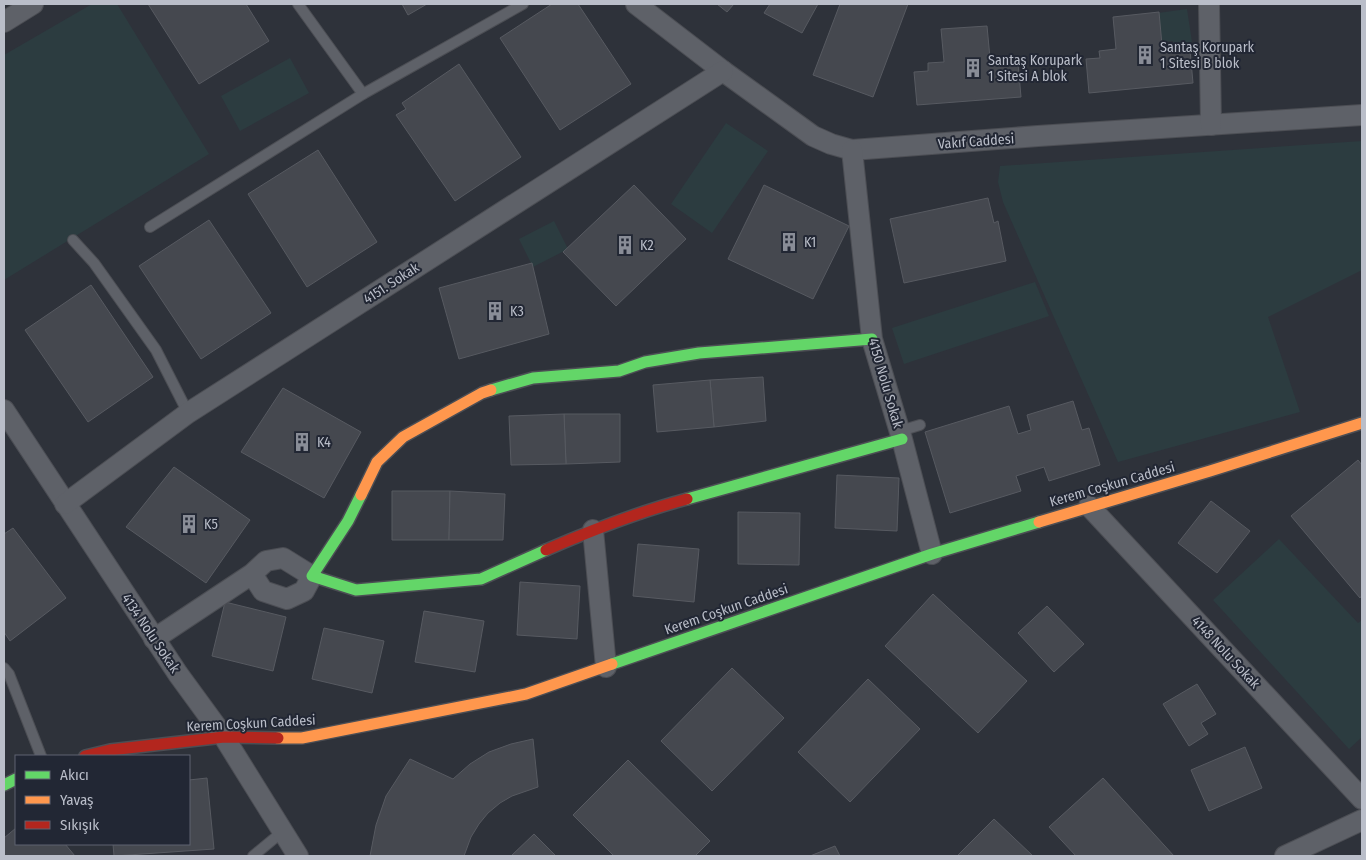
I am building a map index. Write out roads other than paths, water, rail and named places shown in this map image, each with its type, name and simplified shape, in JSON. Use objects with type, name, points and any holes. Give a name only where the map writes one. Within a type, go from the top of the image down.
[{"type":"street","points":[[4,22],[33,4]]},
{"type":"street","name":"Vakıf Caddesi","points":[[636,4],[723,71],[813,136],[852,150],[1362,115]]},
{"type":"street","points":[[1209,4],[1211,125]]},
{"type":"street","name":"4151. Sokak","points":[[65,504],[188,413],[723,71]]},
{"type":"street","name":"4150 Nolu Sokak","points":[[852,150],[872,340],[901,435],[932,554]]},
{"type":"street","points":[[252,574],[262,591],[287,599],[304,591],[348,521],[377,462],[403,437],[482,393],[533,378],[619,371],[645,362],[699,353],[872,340]]},
{"type":"street","name":"4134 Nolu Sokak","points":[[4,410],[154,639],[224,737],[298,856]]},
{"type":"street","name":"Kerem Coşkun Caddesi","points":[[90,755],[110,750],[224,737],[302,738],[526,694],[932,554],[1210,471],[1362,423]]},
{"type":"street","points":[[154,639],[252,574],[266,561],[283,558],[312,576],[356,590],[481,579],[593,530],[647,510],[901,435]]},
{"type":"street","name":"4148 Nolu Sokak","points":[[1089,506],[1362,799]]},
{"type":"street","points":[[593,530],[606,667]]},
{"type":"street","points":[[1285,856],[1362,820]]},
{"type":"lane","points":[[298,4],[363,94]]},
{"type":"lane","points":[[150,227],[363,94],[523,4]]},
{"type":"lane","points":[[73,240],[94,264],[156,350],[188,413]]},
{"type":"lane","points":[[901,435],[920,425]]},
{"type":"lane","points":[[4,668],[9,674],[41,755]]},
{"type":"lane","points":[[252,856],[282,832]]},
{"type":"place","name":"Santaş Korupark 1 Sitesi B blok","points":[[1145,55]]},
{"type":"place","name":"Santaş Korupark 1 Sitesi A blok","points":[[973,68]]},
{"type":"place","name":"K1","points":[[789,242]]},
{"type":"place","name":"K2","points":[[625,245]]},
{"type":"place","name":"K3","points":[[495,311]]},
{"type":"place","name":"K4","points":[[302,442]]},
{"type":"place","name":"K5","points":[[189,524]]}]
